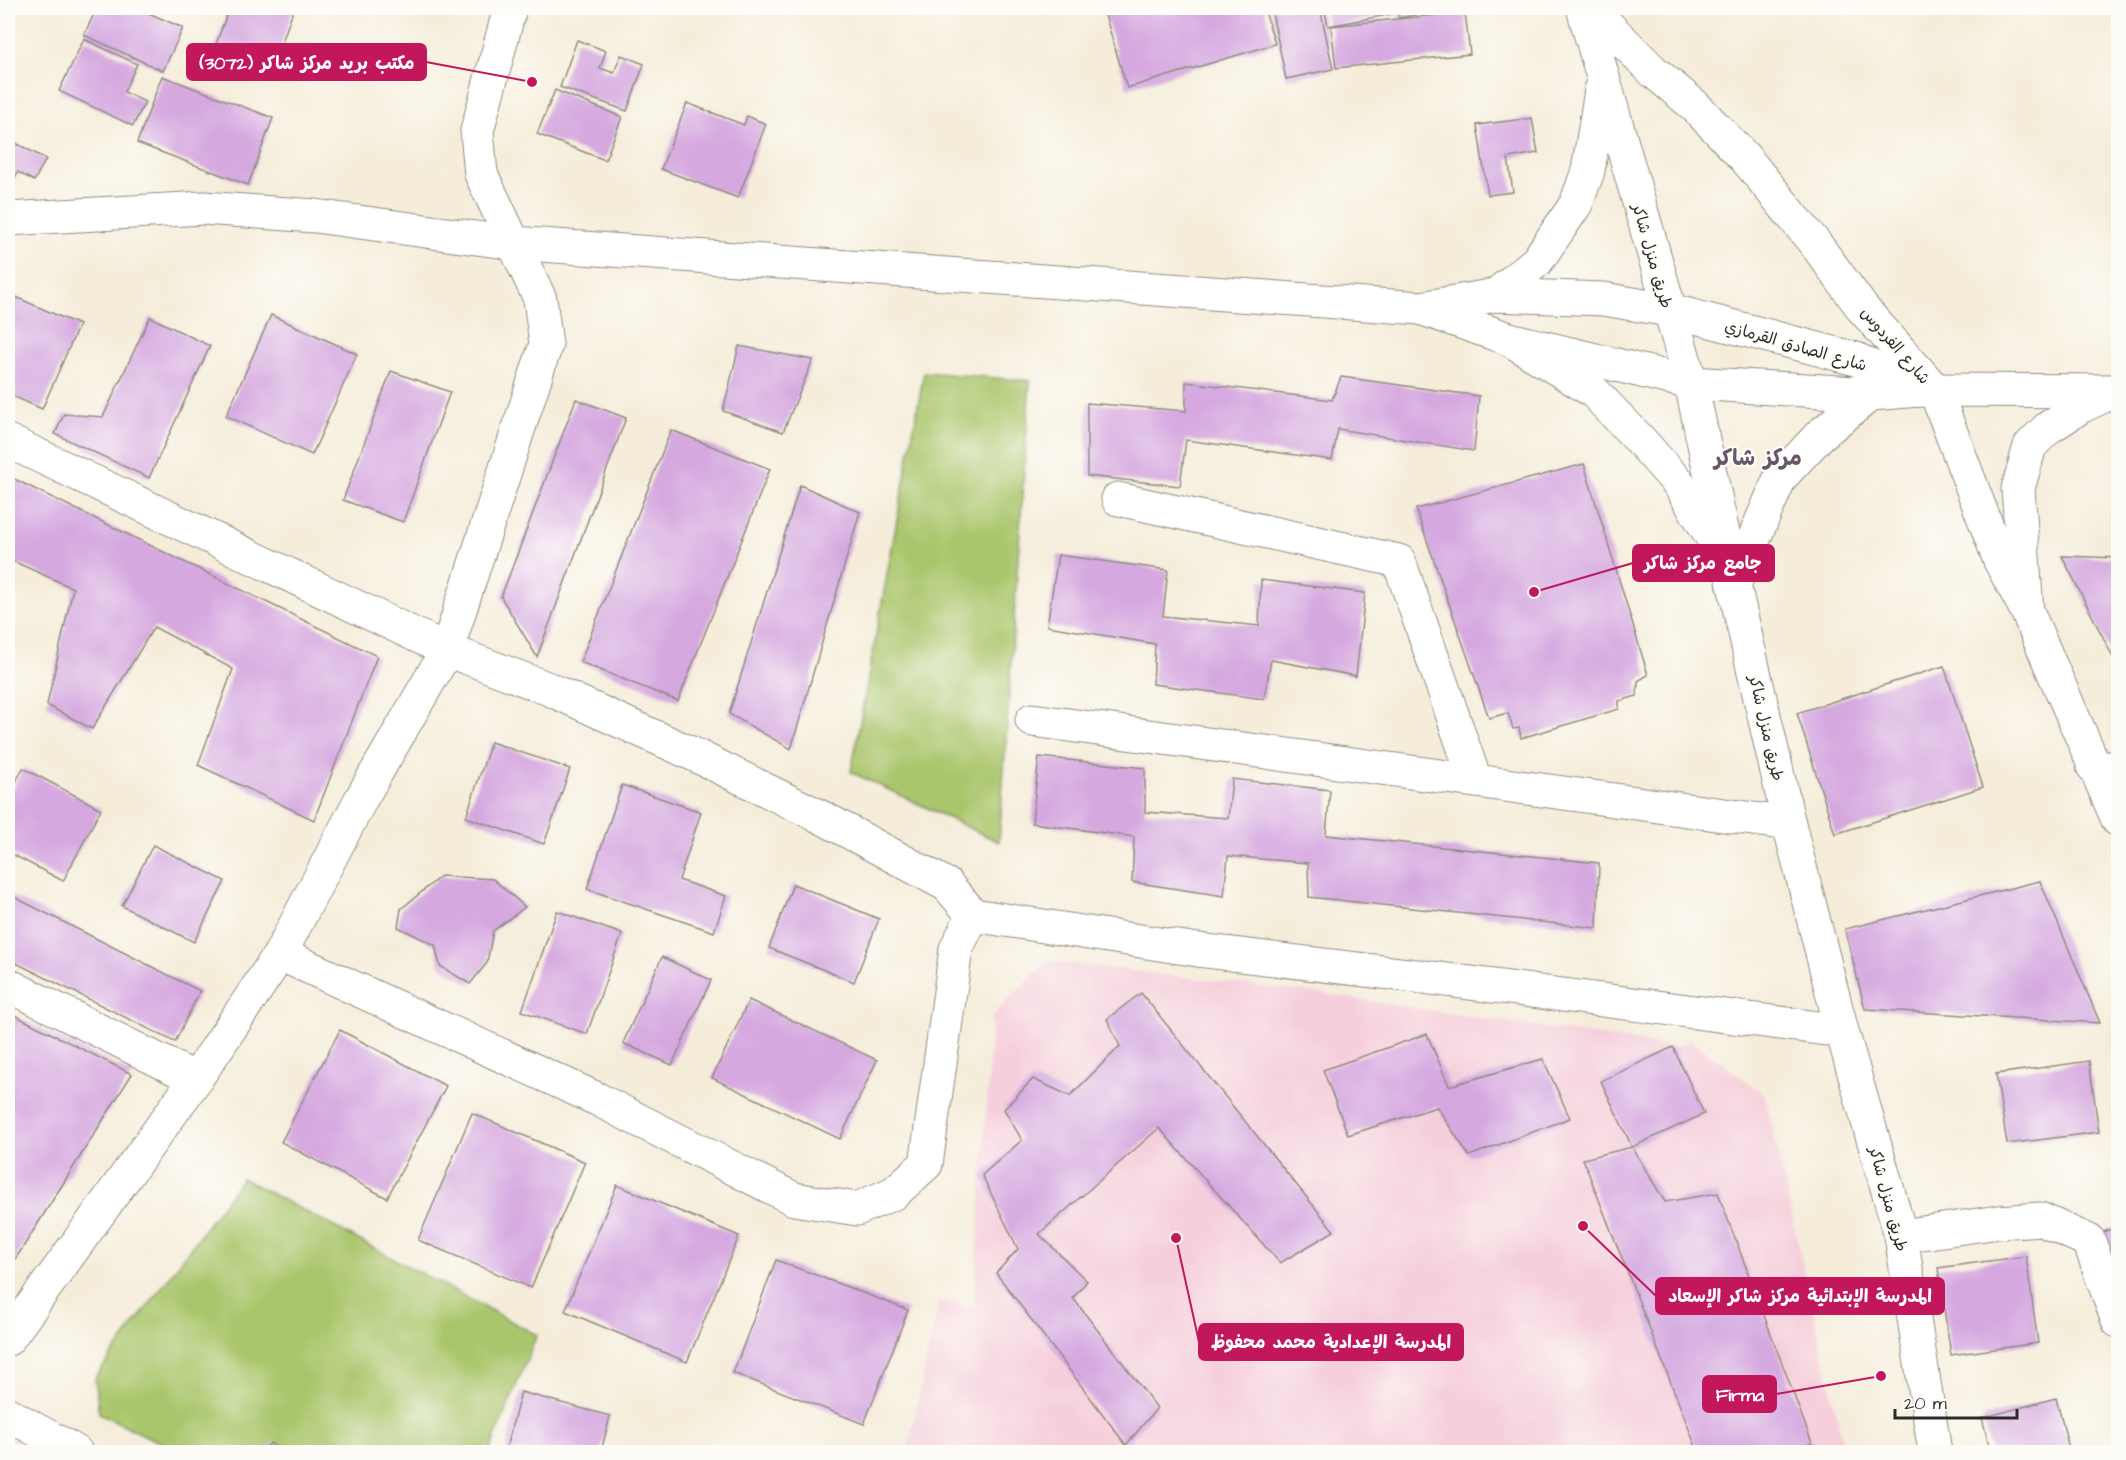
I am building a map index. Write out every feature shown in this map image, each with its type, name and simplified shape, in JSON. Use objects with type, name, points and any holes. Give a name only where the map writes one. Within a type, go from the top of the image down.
[{"type":"street","points":[[8,1339],[196,1079],[280,954],[361,799],[447,650],[546,344],[540,299],[481,174],[477,131],[510,8]]},
{"type":"street","name":"طريق منزل شاكر","points":[[1583,8],[1691,382],[1732,576],[1789,824],[1842,1031],[1901,1236],[1935,1452]]},
{"type":"street","name":"شارع الفردوس","points":[[1590,8],[1653,71],[1695,106],[1746,159],[1927,390],[2000,561],[2106,767],[2118,820]]},
{"type":"street","points":[[1496,295],[1537,261],[1576,204],[1588,171],[1603,79]]},
{"type":"street","points":[[8,219],[203,208],[315,216],[513,243],[1420,308],[1509,339],[1593,392],[1679,484],[1732,576]]},
{"type":"street","name":"شارع الصادق القرمازي","points":[[1420,308],[1496,295],[1603,299],[1669,310],[1856,359],[1927,390]]},
{"type":"street","name":"شارع الصادق القرمازي","points":[[1509,339],[1691,382],[1871,394],[1927,390],[2117,391]]},
{"type":"street","points":[[2027,611],[2018,489],[2030,446],[2048,428],[2080,407],[2117,391]]},
{"type":"street","points":[[1732,576],[1780,478],[1820,435],[1871,394]]},
{"type":"street","points":[[8,441],[447,650],[549,689],[695,755],[827,820],[947,885],[973,915],[1198,950],[1842,1031]]},
{"type":"street","points":[[1118,499],[1399,561],[1475,780]]},
{"type":"street","points":[[1032,720],[1789,824]]},
{"type":"street","points":[[280,954],[597,1099],[794,1199],[857,1209],[894,1193],[926,1164],[956,949],[973,915]]},
{"type":"street","points":[[8,985],[196,1079]]},
{"type":"street","points":[[1901,1236],[1999,1221],[2040,1220],[2089,1241],[2118,1321]]},
{"type":"street","points":[[8,1414],[76,1452]]},
{"type":"shaded area","points":[[1048,961],[1310,992],[1673,1047],[1691,1040],[1765,1095],[1845,1452],[907,1452],[939,1301],[974,1306],[992,1016]]},
{"type":"green space","points":[[924,372],[1030,381],[999,842],[851,772]]},
{"type":"green space","points":[[242,1178],[537,1335],[489,1452],[284,1452],[270,1444],[264,1452],[179,1452],[99,1413],[95,1378]]},
{"type":"building","points":[[97,8],[137,8],[183,28],[163,71],[84,35]]},
{"type":"building","points":[[229,8],[294,8],[273,68],[215,47]]},
{"type":"building","points":[[1103,8],[1264,8],[1275,44],[1127,88]]},
{"type":"building","points":[[1271,8],[1320,8],[1333,69],[1286,79]]},
{"type":"building","points":[[1324,8],[1392,8],[1393,14],[1328,26]]},
{"type":"building","points":[[1397,8],[1424,8],[1425,13],[1399,18]]},
{"type":"building","points":[[1465,12],[1470,54],[1336,68],[1331,26]]},
{"type":"building","points":[[84,39],[137,64],[124,92],[145,102],[133,126],[59,91]]},
{"type":"building","points":[[577,40],[606,51],[600,68],[614,73],[621,55],[644,64],[627,111],[560,87]]},
{"type":"building","points":[[162,76],[273,118],[248,185],[137,143]]},
{"type":"building","points":[[555,90],[622,117],[605,160],[537,134]]},
{"type":"building","points":[[687,103],[744,125],[747,116],[766,124],[738,198],[661,169]]},
{"type":"building","points":[[1532,118],[1538,153],[1508,158],[1513,192],[1488,195],[1477,125]]},
{"type":"building","points":[[8,139],[46,159],[34,181],[18,172],[12,183],[8,180]]},
{"type":"building","points":[[9,294],[79,325],[42,409],[8,394]]},
{"type":"building","points":[[271,315],[357,354],[312,455],[226,416]]},
{"type":"building","points":[[150,317],[210,346],[149,478],[55,434],[64,414],[103,417]]},
{"type":"building","points":[[739,346],[813,360],[783,432],[723,411]]},
{"type":"building","points":[[391,371],[450,392],[403,522],[343,500]]},
{"type":"building","points":[[1341,377],[1479,396],[1474,451],[1338,429],[1332,460],[1186,440],[1180,486],[1087,476],[1087,403],[1186,411],[1186,382],[1332,400]]},
{"type":"building","points":[[576,399],[626,418],[537,657],[501,597]]},
{"type":"building","points":[[671,430],[770,469],[678,701],[580,662]]},
{"type":"building","points":[[1584,464],[1648,675],[1638,681],[1637,696],[1619,701],[1619,709],[1521,738],[1519,728],[1513,729],[1508,713],[1489,718],[1416,509]]},
{"type":"building","points":[[8,476],[377,656],[314,820],[198,765],[233,669],[154,627],[92,729],[47,705],[73,588],[8,559]]},
{"type":"building","points":[[800,485],[860,512],[791,749],[729,714]]},
{"type":"building","points":[[1058,555],[1168,570],[1163,616],[1259,626],[1261,580],[1365,593],[1356,676],[1271,660],[1264,699],[1153,684],[1155,644],[1047,626]]},
{"type":"building","points":[[2062,556],[2118,558],[2118,667]]},
{"type":"building","points":[[1944,666],[1983,787],[1835,834],[1797,713]]},
{"type":"building","points":[[491,742],[570,769],[544,844],[466,817]]},
{"type":"building","points":[[1039,757],[1145,768],[1145,812],[1228,818],[1232,779],[1330,790],[1326,835],[1599,863],[1597,928],[1309,897],[1308,863],[1228,856],[1224,896],[1132,882],[1134,837],[1032,823]]},
{"type":"building","points":[[23,768],[101,809],[63,881],[8,852],[8,797]]},
{"type":"building","points":[[622,785],[701,812],[679,880],[726,896],[714,932],[587,889]]},
{"type":"building","points":[[153,845],[225,881],[194,942],[122,906]]},
{"type":"building","points":[[441,876],[493,879],[525,907],[493,931],[487,963],[470,984],[440,966],[435,945],[398,927],[401,909]]},
{"type":"building","points":[[2040,881],[2100,1023],[1865,1009],[1845,929]]},
{"type":"building","points":[[793,884],[879,919],[854,982],[769,948]]},
{"type":"building","points":[[8,894],[200,991],[175,1042],[8,959]]},
{"type":"building","points":[[557,911],[622,934],[587,1034],[522,1011]]},
{"type":"building","points":[[662,957],[711,980],[672,1065],[623,1043]]},
{"type":"building","points":[[1141,993],[1334,1231],[1280,1263],[1159,1128],[1039,1234],[1087,1281],[1073,1298],[1157,1408],[1126,1445],[996,1273],[1018,1249],[982,1175],[1022,1140],[1004,1109],[1033,1079],[1070,1096],[1120,1046],[1107,1019]]},
{"type":"building","points":[[749,1000],[877,1060],[840,1139],[712,1078]]},
{"type":"building","points":[[8,1012],[132,1074],[8,1269]]},
{"type":"building","points":[[340,1030],[446,1086],[387,1198],[281,1142]]},
{"type":"building","points":[[1427,1034],[1449,1086],[1543,1059],[1570,1118],[1469,1156],[1437,1107],[1348,1135],[1323,1070]]},
{"type":"building","points":[[1673,1047],[1704,1114],[1632,1147],[1601,1081]]},
{"type":"building","points":[[2089,1061],[2099,1132],[2007,1144],[1996,1074]]},
{"type":"building","points":[[472,1113],[585,1162],[531,1288],[418,1240]]},
{"type":"building","points":[[1632,1147],[1665,1202],[1718,1193],[1812,1443],[1788,1452],[1698,1452],[1583,1159]]},
{"type":"building","points":[[617,1185],[739,1236],[687,1362],[565,1311]]},
{"type":"building","points":[[2118,1226],[2118,1288],[2096,1235]]},
{"type":"building","points":[[2026,1256],[2038,1343],[1951,1355],[1938,1268]]},
{"type":"building","points":[[776,1260],[908,1310],[864,1424],[733,1373]]},
{"type":"building","points":[[521,1392],[610,1416],[601,1452],[505,1452]]},
{"type":"building","points":[[2056,1398],[2070,1452],[1991,1452],[1982,1418]]},
{"type":"building","points":[[270,1443],[284,1452],[264,1452]]},
{"type":"place","name":"مكتب بريد مركز شاكر (3072)","points":[[532,82]]},
{"type":"place","name":"جامع مركز شاكر","points":[[1534,592]]},
{"type":"place","name":"المدرسة الإبتدائية مركز شاكر الإسعاد","points":[[1583,1226]]},
{"type":"place","name":"المدرسة الإعدادية محمد محفوظ","points":[[1176,1238]]},
{"type":"place","name":"Firma","points":[[1881,1376]]},
{"type":"district","name":"مركز شاكر","points":[[1758,457]]}]
